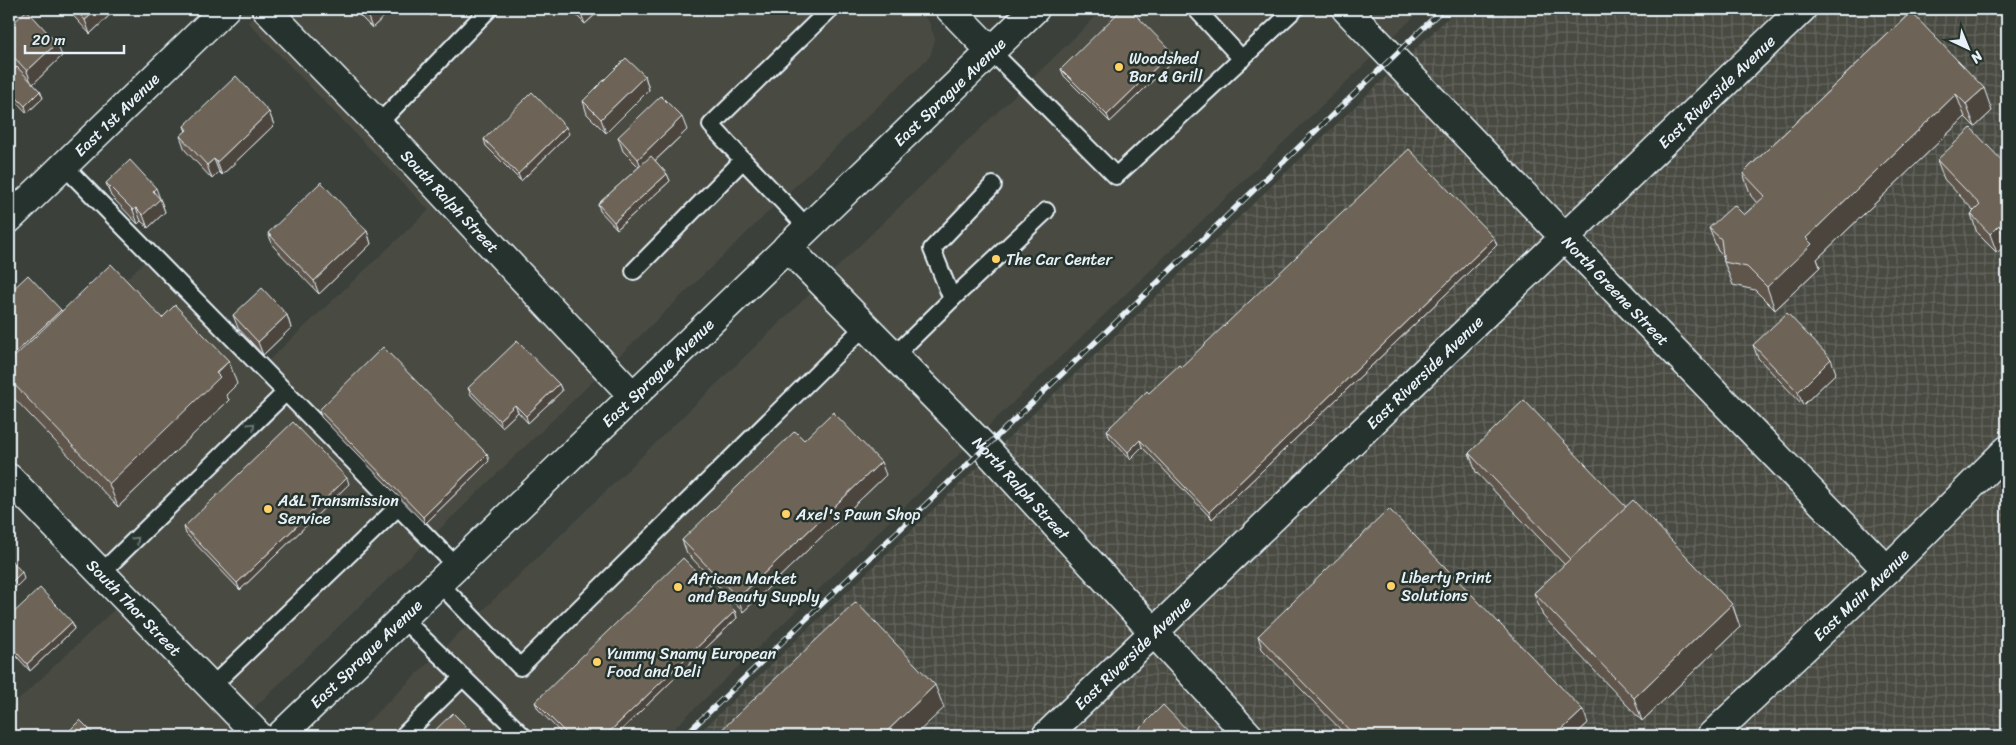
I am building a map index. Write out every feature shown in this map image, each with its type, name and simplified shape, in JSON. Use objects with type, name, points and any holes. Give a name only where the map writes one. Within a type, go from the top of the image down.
[{"type":"street","name":"East 1st Avenue","points":[[9,219],[225,9]]},
{"type":"street","name":"South Ralph Street","points":[[266,9],[378,124],[633,396]]},
{"type":"street","points":[[950,9],[991,51]]},
{"type":"street","name":"East Sprague Avenue","points":[[280,736],[1035,9]]},
{"type":"street","name":"North Greene Street","points":[[1346,9],[1887,570]]},
{"type":"street","name":"East Riverside Avenue","points":[[1046,736],[1802,9]]},
{"type":"street","name":"North Ralph Street","points":[[787,247],[866,325],[985,448],[1249,736]]},
{"type":"street","name":"East Main Avenue","points":[[1711,736],[1887,570],[2007,450]]},
{"type":"street","name":"South Thor Street","points":[[9,478],[258,736]]},
{"type":"lane","points":[[378,124],[489,9]]},
{"type":"lane","points":[[807,227],[712,126],[828,9]]},
{"type":"lane","points":[[1196,9],[1242,59]]},
{"type":"lane","points":[[991,51],[1116,176],[1295,9]]},
{"type":"lane","points":[[634,271],[744,160]]},
{"type":"lane","points":[[64,166],[398,507],[447,574],[520,667],[866,325]]},
{"type":"lane","points":[[952,299],[932,249],[993,185]]},
{"type":"lane","points":[[894,356],[1046,210]]},
{"type":"lane","points":[[101,574],[286,392]]},
{"type":"lane","points":[[211,687],[398,507]]},
{"type":"lane","points":[[402,618],[523,736]]},
{"type":"lane","points":[[403,736],[463,677]]},
{"type":"shaded area","points":[[262,9],[917,9],[929,22],[935,39],[930,56],[225,736],[9,736],[9,709],[117,607],[9,493],[9,390],[158,249],[267,362],[429,210],[248,22]]},
{"type":"shaded area","points":[[1104,9],[1422,9],[666,736],[353,736]]},
{"type":"shaded area","points":[[1457,9],[2007,9],[2007,736],[696,736]]},
{"type":"building","points":[[74,9],[98,9],[85,20]]},
{"type":"building","name":"Woodshed Bar & Grill","points":[[1122,9],[1130,9],[1172,52],[1107,115],[1061,69]]},
{"type":"building","points":[[27,10],[57,43],[27,71],[9,52],[9,27]]},
{"type":"building","points":[[1911,12],[1984,88],[1966,104],[1956,94],[1806,238],[1812,244],[1767,287],[1747,267],[1724,262],[1721,239],[1709,228],[1734,205],[1744,215],[1765,196],[1743,173]]},
{"type":"building","points":[[626,58],[645,76],[601,119],[583,101]]},
{"type":"building","points":[[9,65],[14,70],[17,67],[40,91],[25,106],[9,90]]},
{"type":"building","points":[[236,76],[269,112],[217,162],[214,159],[207,165],[180,136],[187,130],[184,126]]},
{"type":"building","points":[[532,92],[566,127],[518,174],[484,139]]},
{"type":"building","points":[[661,96],[682,117],[638,159],[618,137]]},
{"type":"building","points":[[1971,128],[2007,166],[2007,233],[1999,225],[1990,234],[1971,214],[1980,205],[1937,160]]},
{"type":"building","points":[[1409,149],[1494,238],[1209,512],[1140,440],[1128,452],[1107,430],[1147,391],[1149,393],[1179,365],[1181,367]]},
{"type":"building","points":[[651,156],[667,174],[614,222],[598,204]]},
{"type":"building","points":[[130,160],[156,188],[153,191],[160,199],[143,215],[136,208],[133,210],[106,183]]},
{"type":"building","points":[[321,182],[367,231],[314,281],[268,233]]},
{"type":"building","points":[[111,264],[162,318],[175,305],[229,361],[216,373],[220,377],[109,484],[9,379],[9,362]]},
{"type":"building","points":[[28,275],[61,310],[9,359],[9,293]]},
{"type":"building","points":[[262,288],[287,315],[258,342],[233,315]]},
{"type":"building","points":[[1787,313],[1831,359],[1798,392],[1753,345]]},
{"type":"building","points":[[517,341],[559,384],[526,416],[515,405],[499,420],[468,388]]},
{"type":"building","points":[[383,347],[487,454],[423,517],[319,410]]},
{"type":"building","points":[[1524,400],[1626,507],[1571,559],[1469,453]]},
{"type":"building","name":"Axel's Pawn Shop","points":[[833,412],[881,462],[738,598],[682,540],[795,431],[804,440]]},
{"type":"building","name":"A&L Transmission Service","points":[[293,422],[347,478],[237,583],[184,527]]},
{"type":"building","points":[[1633,500],[1732,604],[1634,698],[1534,593]]},
{"type":"building","name":"Liberty Print Solutions","points":[[1389,509],[1583,710],[1555,736],[1355,736],[1258,636]]},
{"type":"building","points":[[9,558],[22,572],[9,585]]},
{"type":"building","points":[[683,558],[735,611],[605,736],[569,736],[535,702]]},
{"type":"building","points":[[40,588],[72,622],[27,664],[9,644],[9,617]]},
{"type":"building","points":[[856,602],[935,685],[882,736],[715,736]]},
{"type":"building","points":[[1163,705],[1193,736],[1132,736]]},
{"type":"building","points":[[453,713],[476,736],[429,736]]},
{"type":"building","points":[[80,720],[96,736],[64,736]]},
{"type":"railway","points":[[684,736],[1443,9]]},
{"type":"place","name":"Woodshed Bar & Grill","points":[[1119,67]]},
{"type":"place","name":"The Car Center","points":[[996,259]]},
{"type":"place","name":"A&L Transmission Service","points":[[268,509]]},
{"type":"place","name":"Axel's Pawn Shop","points":[[786,514]]},
{"type":"place","name":"Liberty Print Solutions","points":[[1391,586]]},
{"type":"place","name":"African Market and Beauty Supply","points":[[678,587]]},
{"type":"place","name":"Yummy Snamy European Food and Deli","points":[[597,662]]}]
